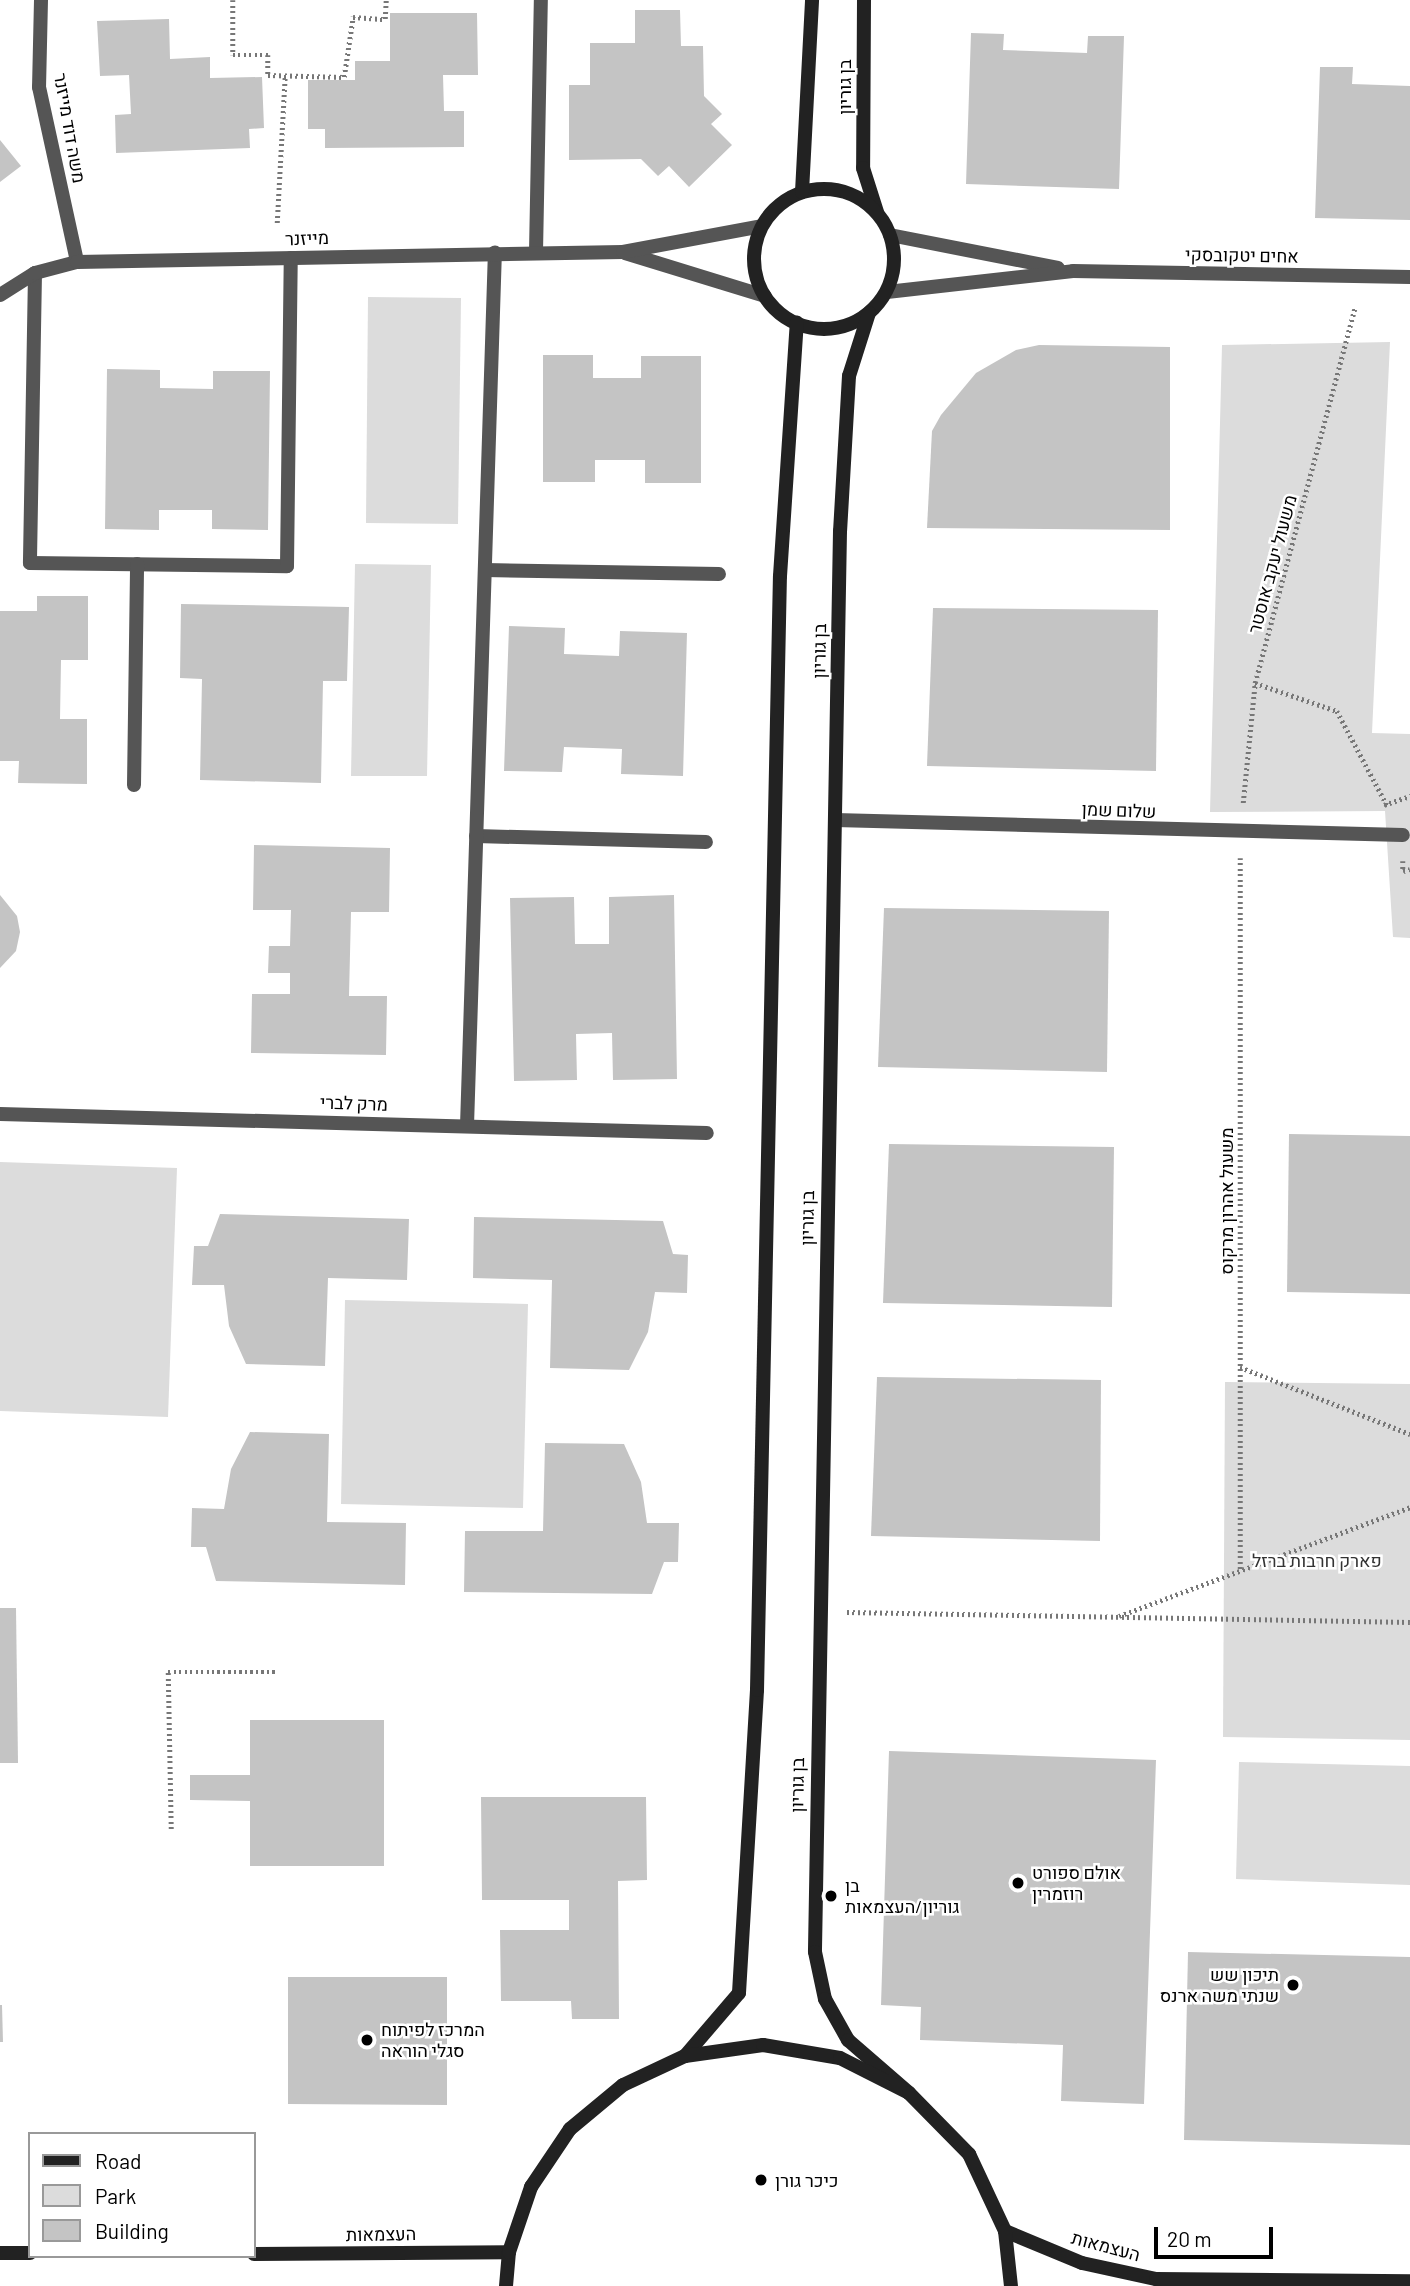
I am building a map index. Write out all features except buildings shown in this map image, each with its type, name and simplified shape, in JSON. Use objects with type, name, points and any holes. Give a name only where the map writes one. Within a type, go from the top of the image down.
[{"type":"street","name":"משה דוד מייזנר","points":[[41,0],[39,87],[77,262]]},
{"type":"street","points":[[536,253],[541,0]]},
{"type":"street","name":"בן גוריון","points":[[802,192],[812,0]]},
{"type":"street","name":"בן גוריון","points":[[864,0],[863,168],[878,214]]},
{"type":"street","points":[[838,190],[860,199],[878,214],[890,235],[894,268],[887,292],[869,313],[835,328],[797,323],[765,296],[754,262],[762,226],[779,205],[802,192],[838,190]]},
{"type":"street","name":"מייזנר","points":[[0,295],[35,273],[77,262],[495,252],[623,253],[762,226]]},
{"type":"street","name":"אחים יטקובסקי","points":[[890,235],[1073,271]]},
{"type":"street","points":[[467,1126],[495,252]]},
{"type":"street","name":"מייזנר","points":[[623,253],[765,296]]},
{"type":"street","points":[[35,273],[30,563],[287,566],[291,258]]},
{"type":"street","name":"אחים יטקובסקי","points":[[887,292],[1073,271],[1410,277]]},
{"type":"street","name":"בן גוריון","points":[[869,313],[849,376],[840,531],[818,1611],[815,1952],[825,2000],[848,2039],[909,2093]]},
{"type":"street","points":[[685,2056],[739,1993],[757,1690],[780,576],[797,323]]},
{"type":"street","points":[[134,785],[136,564]]},
{"type":"street","points":[[485,570],[719,574]]},
{"type":"street","name":"שלום שמן","points":[[835,820],[1241,833],[1403,835]]},
{"type":"street","points":[[476,836],[706,842]]},
{"type":"street","name":"מרק לברי","points":[[0,1114],[707,1133]]},
{"type":"street","points":[[506,2286],[509,2252],[531,2187],[570,2129],[623,2085],[685,2056],[763,2045],[840,2058],[909,2093],[969,2154],[1005,2231],[1011,2286]]},
{"type":"street","name":"העצמאות","points":[[1005,2231],[1082,2263],[1156,2278],[1410,2281]]},
{"type":"street","name":"העצמאות","points":[[256,2254],[509,2252]]},
{"type":"street","points":[[0,2253],[28,2253]]},
{"type":"path","points":[[233,0],[233,55],[268,55],[268,75],[344,76],[353,18],[385,19],[386,0]]},
{"type":"path","points":[[277,223],[285,75]]},
{"type":"path","name":"משעול יעקב אוסטר","points":[[1241,833],[1255,683],[1355,307]]},
{"type":"path","points":[[1255,683],[1337,711],[1403,835],[1403,871],[1410,869]]},
{"type":"path","name":"משעול אהרון מרקוס","points":[[1240,1569],[1241,833]]},
{"type":"path","points":[[1240,1367],[1410,1434]]},
{"type":"path","points":[[1115,1618],[1410,1507]]},
{"type":"path","points":[[818,1611],[1410,1622]]},
{"type":"path","points":[[171,1829],[168,1672],[276,1672]]},
{"type":"green space","points":[[368,297],[461,298],[458,524],[366,523]]},
{"type":"green space","points":[[1390,342],[1372,733],[1410,734],[1410,938],[1393,937],[1385,811],[1210,812],[1222,345]]},
{"type":"green space","points":[[355,564],[431,565],[427,776],[351,776]]},
{"type":"green space","points":[[0,1162],[177,1168],[168,1417],[0,1411]]},
{"type":"green space","points":[[345,1300],[528,1304],[523,1508],[341,1504]]},
{"type":"green space","name":"פארק חרבות ברזל","points":[[1225,1382],[1410,1384],[1410,1740],[1223,1737]]},
{"type":"green space","points":[[1239,1762],[1410,1766],[1410,1885],[1236,1879]]},
{"type":"place","name":"אולם ספורט רוזמרין","points":[[1018,1883]]},
{"type":"place","name":"בן גוריון/העצמאות","points":[[831,1896]]},
{"type":"place","name":"תיכון שש שנתי משה ארנס","points":[[1293,1985]]},
{"type":"place","name":"המרכז לפיתוח סגלי הוראה","points":[[367,2040]]},
{"type":"place","name":"כיכר גורן","points":[[761,2180]]}]
